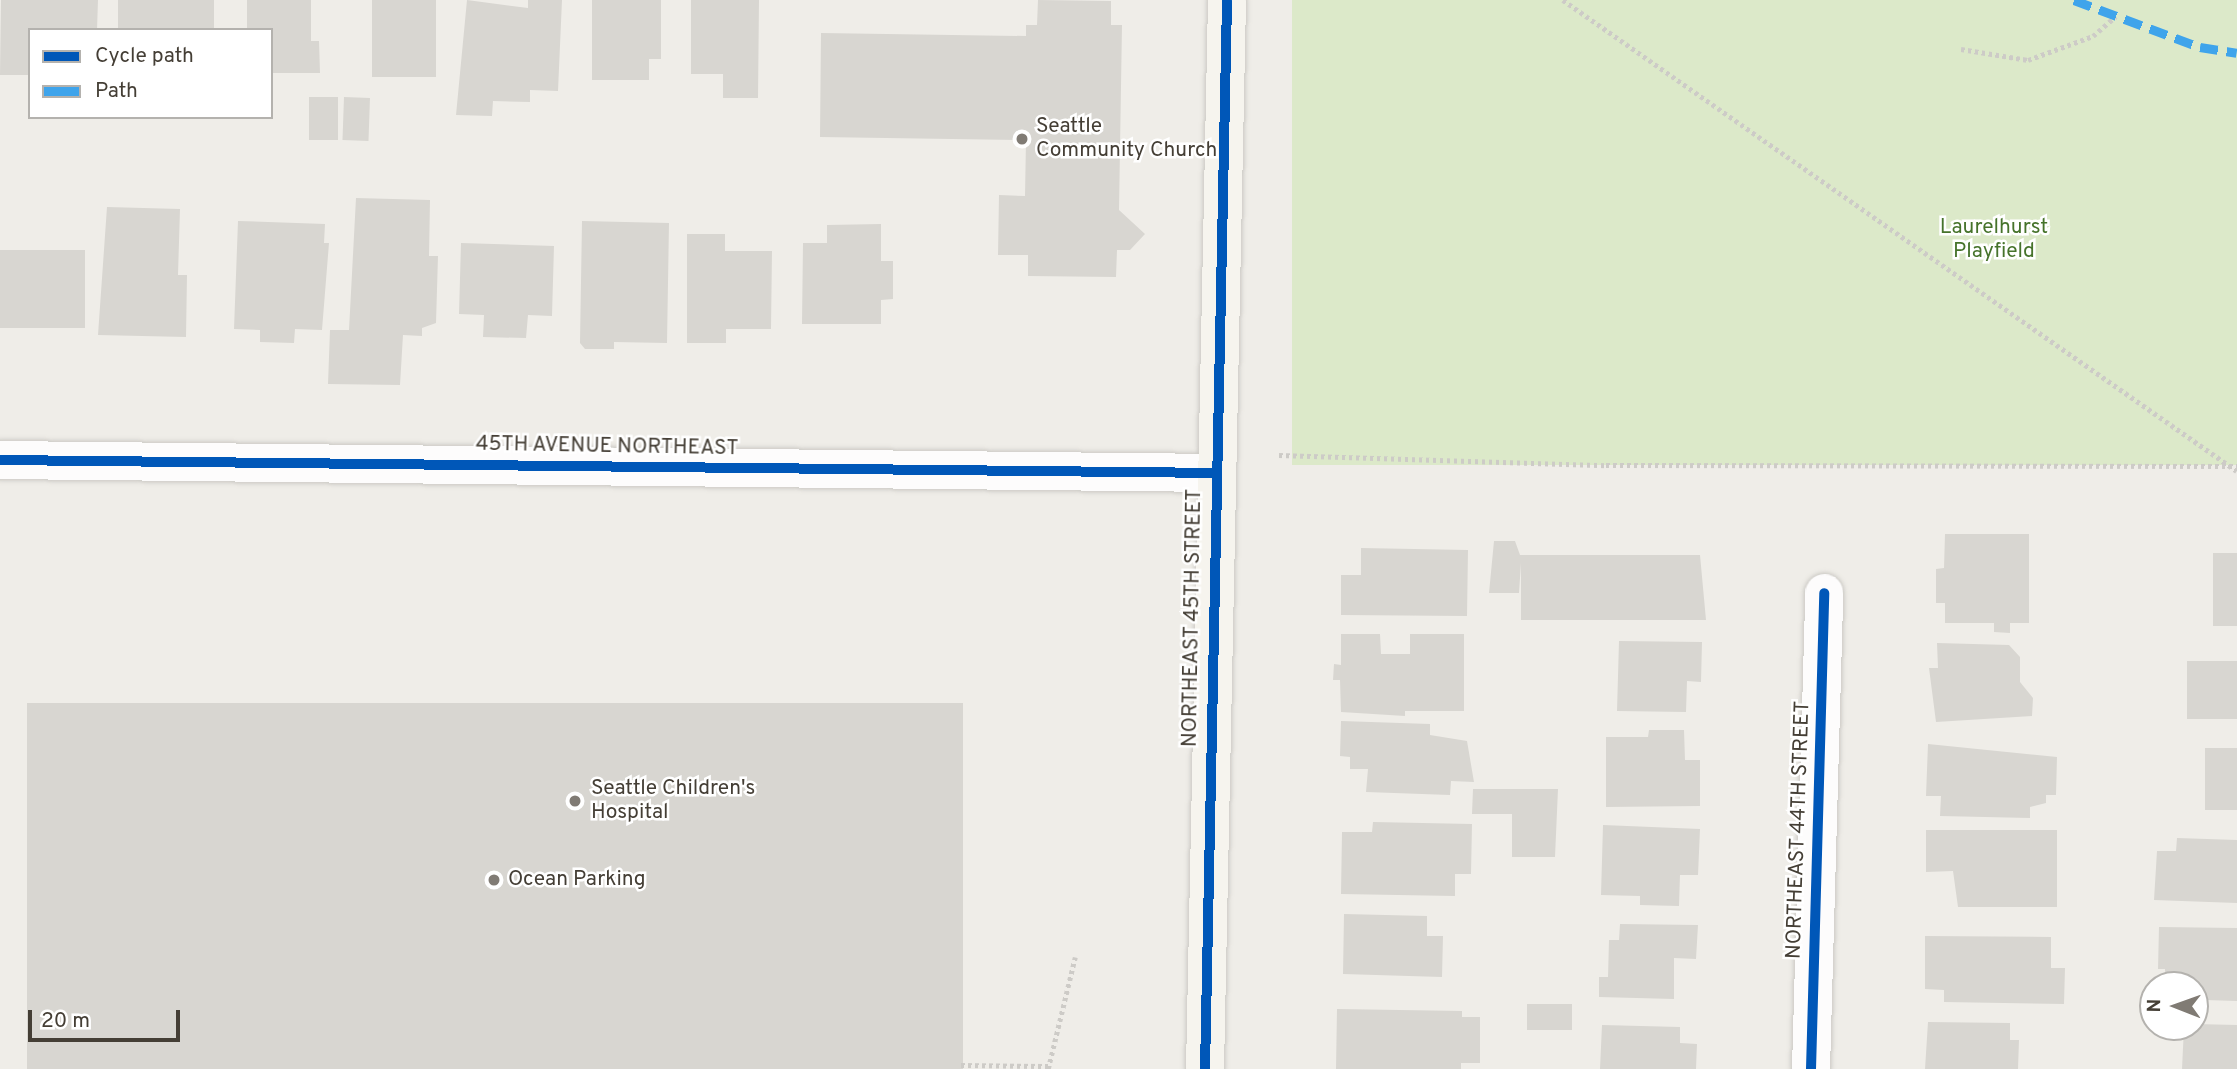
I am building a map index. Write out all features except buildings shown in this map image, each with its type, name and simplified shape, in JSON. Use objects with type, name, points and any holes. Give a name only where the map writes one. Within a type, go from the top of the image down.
[{"type":"street","name":"NORTHEAST 45TH STREET","points":[[1205,1069],[1214,473],[1227,0]]},
{"type":"street","name":"45TH AVENUE NORTHEAST","points":[[0,460],[1214,473]]},
{"type":"street","name":"NORTHEAST 44TH STREET","points":[[1811,1069],[1824,593]]},
{"type":"path","points":[[1563,0],[2229,466]]},
{"type":"path","points":[[1961,49],[2028,60],[2093,36],[2116,16]]},
{"type":"path","points":[[1279,455],[1619,465],[2237,468]]},
{"type":"path","points":[[961,1065],[1048,1068],[1075,957]]},
{"type":"green space","name":"Laurelhurst Playfield","points":[[1292,0],[2237,0],[2237,465],[1292,465]]},
{"type":"marked path","points":[[2074,0],[2200,47],[2237,53]]},
{"type":"cycle path","points":[[1205,1069],[1227,0]]},
{"type":"cycle path","points":[[0,460],[1214,473]]},
{"type":"cycle path","points":[[1811,1069],[1824,593]]},
{"type":"place","name":"Seattle Community Church","points":[[1022,139]]},
{"type":"place","name":"Seattle Children's Hospital","points":[[575,801]]},
{"type":"place","name":"Ocean Parking","points":[[494,880]]}]
